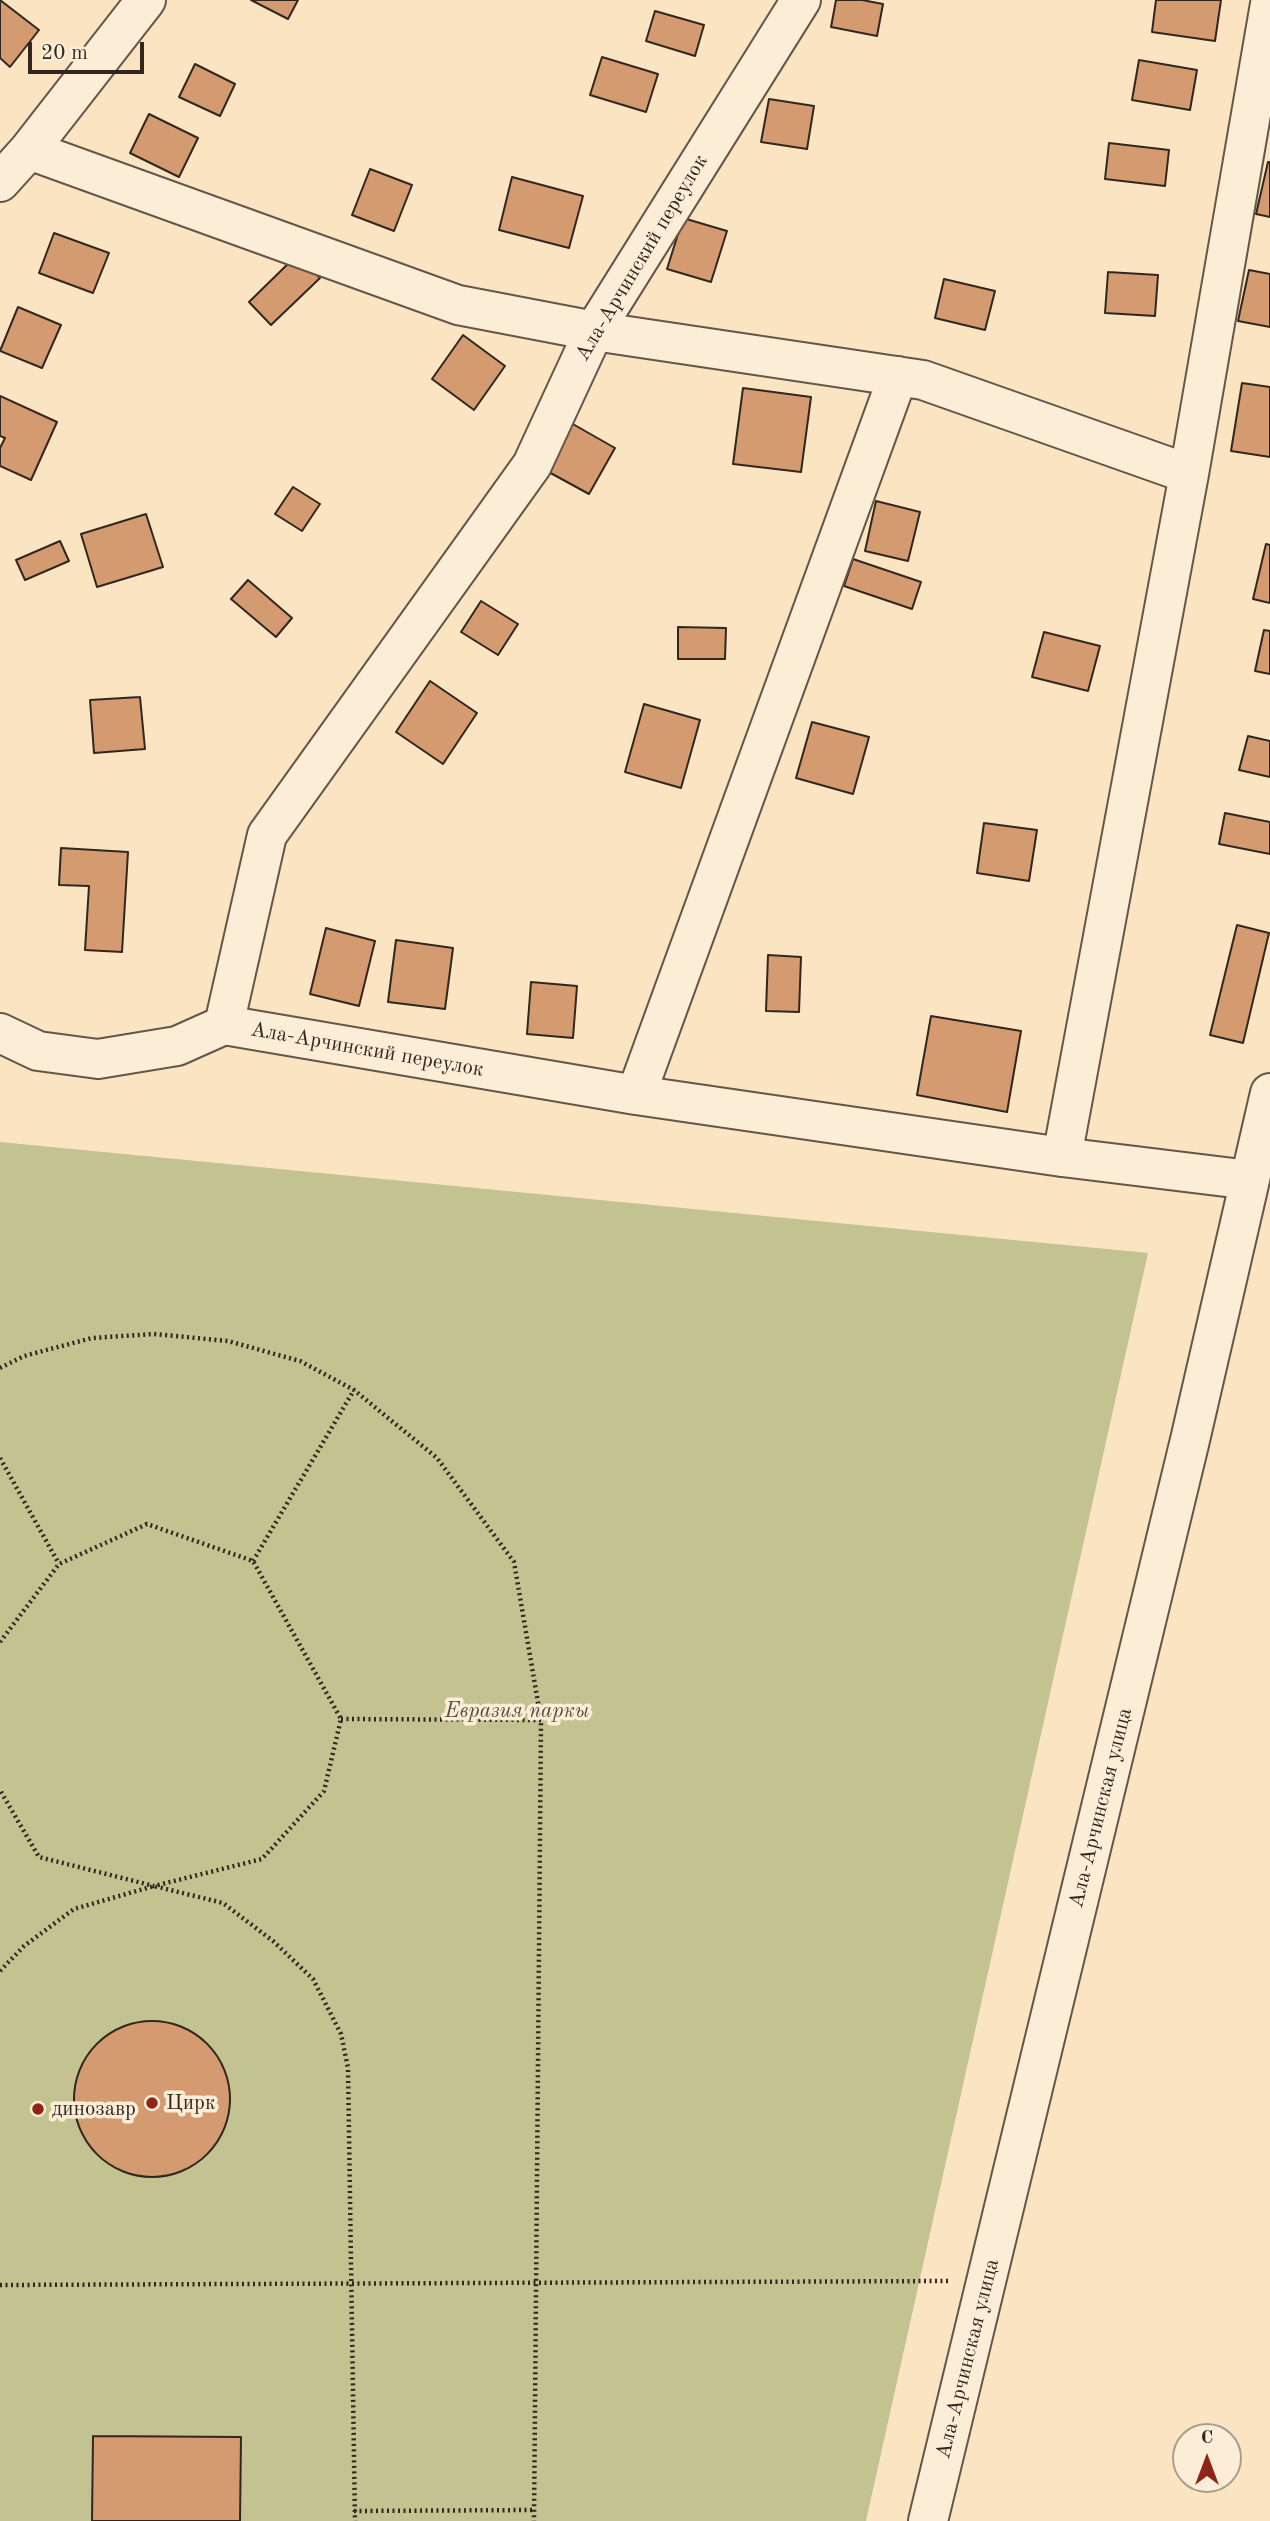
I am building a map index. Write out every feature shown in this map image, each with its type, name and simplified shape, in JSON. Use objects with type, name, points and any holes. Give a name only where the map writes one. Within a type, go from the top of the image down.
[{"type":"street","points":[[0,182],[29,150],[146,0]]},
{"type":"street","name":"Ала-Арчинский переулок","points":[[801,0],[594,331],[532,465],[267,835],[225,1026],[636,1096],[1062,1157],[1250,1180]]},
{"type":"street","points":[[1062,1157],[1189,474],[1270,4]]},
{"type":"street","points":[[29,150],[457,305],[594,331],[923,380],[1189,474]]},
{"type":"street","points":[[636,1096],[898,376]]},
{"type":"street","points":[[0,1033],[38,1051],[98,1059],[177,1046],[225,1026]]},
{"type":"street","name":"Ала-Арчинская улица","points":[[928,2521],[1190,1440],[1270,1093]]},
{"type":"path","points":[[0,1368],[24,1356],[92,1338],[154,1334],[228,1342],[300,1361],[354,1390],[437,1458],[514,1562],[541,1720],[534,2521]]},
{"type":"path","points":[[253,1560],[354,1390]]},
{"type":"path","points":[[0,1458],[58,1564]]},
{"type":"path","points":[[0,1642],[58,1564],[147,1524],[253,1560],[341,1719],[324,1791],[262,1858],[74,1909],[23,1946],[0,1971]]},
{"type":"path","points":[[341,1719],[541,1720]]},
{"type":"path","points":[[0,1790],[39,1857],[223,1903],[273,1941],[313,1979],[341,2034],[348,2068],[355,2521]]},
{"type":"path","points":[[0,2285],[986,2281]]},
{"type":"path","points":[[355,2511],[534,2510]]},
{"type":"green space","name":"Евразия паркы","points":[[0,1142],[1148,1253],[866,2521],[0,2521]]},
{"type":"building","points":[[0,0],[39,30],[10,67],[0,58]]},
{"type":"building","points":[[251,0],[298,0],[288,19]]},
{"type":"building","points":[[836,0],[862,0],[883,4],[877,36],[831,27]]},
{"type":"building","points":[[1156,0],[1221,0],[1215,41],[1152,32]]},
{"type":"building","points":[[655,11],[704,25],[695,56],[646,41]]},
{"type":"building","points":[[602,57],[658,74],[646,112],[590,95]]},
{"type":"building","points":[[1139,60],[1197,70],[1190,110],[1132,100]]},
{"type":"building","points":[[195,64],[235,84],[220,116],[179,97]]},
{"type":"building","points":[[769,99],[814,106],[807,149],[761,142]]},
{"type":"building","points":[[149,114],[198,138],[179,177],[130,153]]},
{"type":"building","points":[[1109,143],[1169,150],[1165,186],[1105,179]]},
{"type":"building","points":[[1270,162],[1270,217],[1256,214]]},
{"type":"building","points":[[370,169],[412,185],[394,231],[352,215]]},
{"type":"building","points":[[512,177],[583,196],[569,248],[499,230]]},
{"type":"building","points":[[683,218],[727,231],[711,282],[667,269]]},
{"type":"building","points":[[54,233],[109,253],[93,293],[39,273]]},
{"type":"building","points":[[297,255],[320,278],[271,325],[249,302]]},
{"type":"building","points":[[1249,270],[1270,274],[1270,327],[1238,321]]},
{"type":"building","points":[[1108,272],[1158,275],[1155,316],[1105,313]]},
{"type":"building","points":[[944,279],[995,291],[985,330],[935,318]]},
{"type":"building","points":[[18,307],[61,325],[42,368],[0,351]]},
{"type":"building","points":[[463,335],[505,366],[474,410],[432,379]]},
{"type":"building","points":[[1242,383],[1270,387],[1270,457],[1231,451]]},
{"type":"building","points":[[743,388],[811,397],[801,472],[733,464]]},
{"type":"building","points":[[0,396],[57,422],[31,480],[0,466],[0,448],[5,438],[0,436]]},
{"type":"building","points":[[571,423],[615,448],[589,494],[545,470]]},
{"type":"building","points":[[293,487],[320,504],[302,531],[275,514]]},
{"type":"building","points":[[876,501],[920,512],[908,561],[865,551]]},
{"type":"building","points":[[146,514],[163,567],[97,587],[81,534]]},
{"type":"building","points":[[60,541],[69,561],[25,580],[16,560]]},
{"type":"building","points":[[1266,544],[1270,545],[1270,603],[1253,599]]},
{"type":"building","points":[[853,559],[921,582],[912,609],[844,586]]},
{"type":"building","points":[[248,580],[292,618],[276,637],[231,599]]},
{"type":"building","points":[[481,601],[518,624],[498,655],[461,632]]},
{"type":"building","points":[[678,627],[726,628],[725,659],[678,659]]},
{"type":"building","points":[[1264,630],[1270,631],[1270,674],[1255,671]]},
{"type":"building","points":[[1044,632],[1100,646],[1088,691],[1032,677]]},
{"type":"building","points":[[430,681],[477,713],[443,764],[396,732]]},
{"type":"building","points":[[140,697],[145,749],[94,753],[90,700]]},
{"type":"building","points":[[644,704],[700,720],[681,788],[625,772]]},
{"type":"building","points":[[812,722],[869,737],[853,794],[796,778]]},
{"type":"building","points":[[1248,736],[1270,741],[1270,777],[1239,770]]},
{"type":"building","points":[[1225,813],[1270,822],[1270,854],[1219,844]]},
{"type":"building","points":[[984,823],[1037,830],[1029,881],[977,873]]},
{"type":"building","points":[[61,848],[128,852],[122,952],[85,950],[89,886],[59,885]]},
{"type":"building","points":[[1237,925],[1269,933],[1243,1043],[1210,1035]]},
{"type":"building","points":[[326,928],[375,941],[359,1006],[310,994]]},
{"type":"building","points":[[396,940],[453,948],[445,1009],[388,1002]]},
{"type":"building","points":[[768,955],[801,957],[799,1012],[766,1011]]},
{"type":"building","points":[[531,982],[577,986],[573,1038],[527,1034]]},
{"type":"building","points":[[931,1016],[1021,1031],[1007,1112],[917,1095]]},
{"type":"building","name":"Цирк","points":[[152,2021],[182,2027],[207,2044],[224,2069],[230,2099],[224,2129],[207,2154],[182,2171],[152,2177],[122,2171],[97,2154],[80,2129],[74,2099],[80,2069],[97,2044],[122,2027]]},
{"type":"building","points":[[93,2436],[241,2437],[240,2521],[92,2521]]},
{"type":"place","name":"Цирк","points":[[152,2103]]},
{"type":"place","name":"динозавр","points":[[38,2109]]}]
